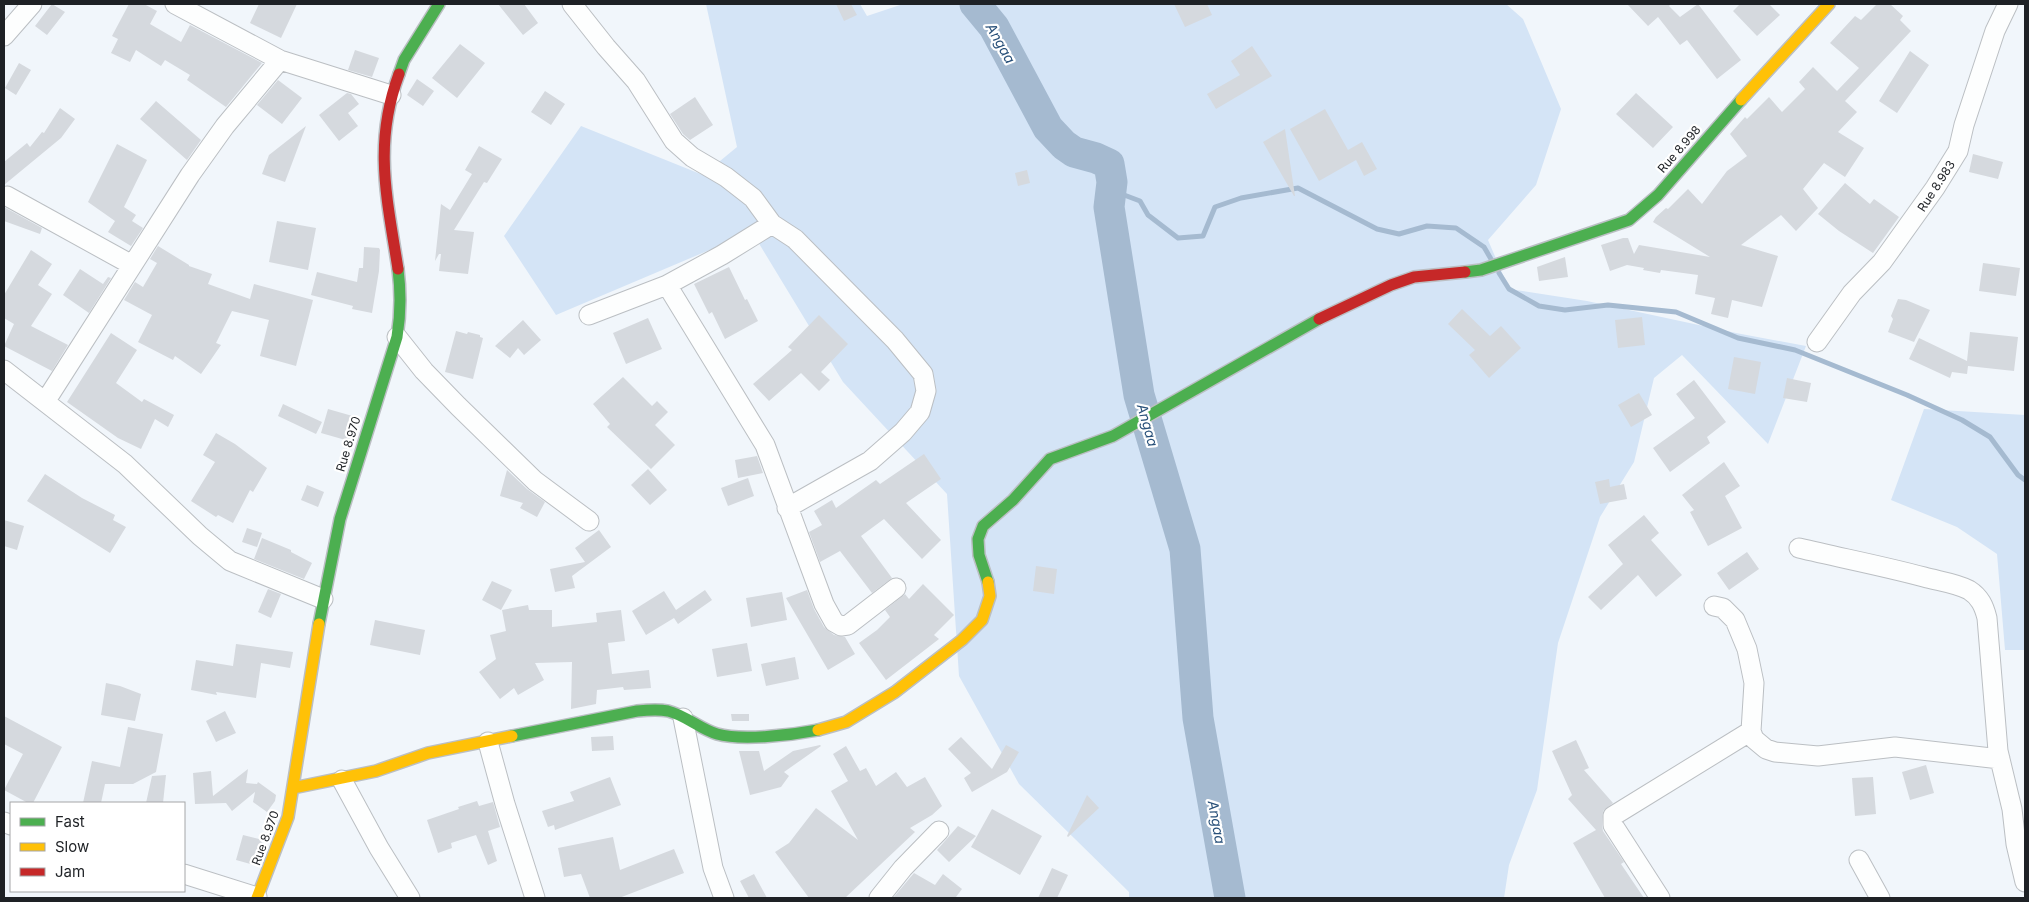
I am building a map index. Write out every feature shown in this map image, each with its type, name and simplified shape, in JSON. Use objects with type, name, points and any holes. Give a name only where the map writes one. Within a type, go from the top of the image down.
[{"type":"street","points":[[4,36],[32,4]]},
{"type":"street","points":[[175,4],[280,60],[391,95]]},
{"type":"street","name":"Rue 8.970","points":[[257,897],[288,817],[323,599],[340,519],[397,337],[401,312],[401,293],[383,169],[384,132],[391,95],[404,60],[439,4]]},
{"type":"street","points":[[572,4],[606,48],[636,81],[674,141],[692,157],[726,177],[752,198],[772,224],[795,239],[895,340],[923,374],[926,392],[920,412],[904,432],[870,461],[787,508]]},
{"type":"street","name":"Rue 8.998","points":[[293,788],[376,772],[428,753],[637,711],[669,711],[717,734],[733,736],[790,736],[825,729],[862,713],[896,692],[962,640],[982,620],[990,596],[987,575],[979,555],[978,540],[984,526],[1013,500],[1050,459],[1113,436],[1326,315],[1391,285],[1414,278],[1481,270],[1516,260],[1623,223],[1641,213],[1699,146],[1829,4]]},
{"type":"street","name":"Rue 8.983","points":[[1816,342],[1852,294],[1882,262],[1935,188],[1958,151],[1962,141],[1964,125],[1992,40],[2008,4]]},
{"type":"street","points":[[45,402],[190,175],[225,126],[280,60]]},
{"type":"street","points":[[7,196],[132,265]]},
{"type":"street","points":[[589,315],[667,285],[772,224]]},
{"type":"street","points":[[667,285],[765,445],[824,604],[834,622],[841,626],[848,625],[896,588]]},
{"type":"street","points":[[397,337],[424,371],[535,481],[588,521]]},
{"type":"street","points":[[4,370],[124,464],[200,536],[230,561],[323,599]]},
{"type":"street","points":[[1799,548],[1899,570],[1968,590],[1977,596],[1984,605],[1987,618],[2000,759],[2019,809],[2016,844],[2025,882]]},
{"type":"street","points":[[1714,606],[1724,608],[1735,620],[1747,649],[1754,684],[1751,731],[1754,739],[1760,744],[1775,752],[1818,756],[1895,747],[2000,759]]},
{"type":"street","points":[[683,718],[713,868],[724,898]]},
{"type":"street","points":[[1660,898],[1613,825],[1613,816],[1751,731]]},
{"type":"street","points":[[488,742],[505,804],[535,898]]},
{"type":"street","points":[[342,780],[379,848],[410,898]]},
{"type":"street","points":[[879,898],[903,868],[939,831]]},
{"type":"street","points":[[1859,860],[1880,898]]},
{"type":"street","points":[[185,874],[257,897]]},
{"type":"shaded area","points":[[706,4],[860,4],[867,16],[903,4],[1506,4],[1523,19],[1561,109],[1536,185],[1488,240],[1509,289],[1587,301],[1806,346],[1768,444],[1682,355],[1654,378],[1634,462],[1600,517],[1558,643],[1537,790],[1509,865],[1504,898],[1129,898],[1129,892],[1019,784],[959,676],[947,494],[843,382],[752,232],[556,315],[504,236],[581,126],[703,175],[737,147]]},
{"type":"shaded area","points":[[1924,409],[2025,415],[2025,650],[2005,650],[1997,554],[1957,527],[1891,500]]},
{"type":"building","points":[[52,4],[65,12],[47,35],[35,26]]},
{"type":"building","points":[[129,4],[144,4],[157,11],[150,24],[181,42],[190,25],[262,63],[226,107],[187,80],[190,75],[165,60],[161,66],[136,50],[130,62],[111,53],[118,39],[112,36]]},
{"type":"building","points":[[259,4],[297,4],[281,38],[250,23]]},
{"type":"building","points":[[498,4],[524,4],[538,23],[523,35]]},
{"type":"building","points":[[836,4],[851,4],[857,15],[844,21]]},
{"type":"building","points":[[1174,4],[1207,4],[1212,15],[1185,27]]},
{"type":"building","points":[[1627,4],[1671,4],[1669,6],[1680,17],[1698,4],[1741,60],[1717,79],[1687,40],[1680,45],[1658,17],[1648,26]]},
{"type":"building","points":[[1740,4],[1769,4],[1780,15],[1757,36],[1733,11]]},
{"type":"building","points":[[1877,4],[1890,4],[1903,16],[1900,20],[1911,31],[1845,101],[1857,112],[1838,132],[1864,148],[1845,177],[1824,163],[1803,189],[1818,208],[1796,231],[1781,215],[1741,245],[1778,256],[1762,307],[1732,300],[1728,318],[1711,314],[1715,298],[1695,294],[1698,275],[1661,270],[1660,273],[1627,265],[1610,271],[1601,245],[1623,238],[1628,238],[1634,254],[1639,245],[1710,257],[1653,222],[1656,217],[1666,208],[1668,209],[1688,189],[1702,204],[1727,171],[1747,156],[1730,134],[1745,117],[1747,119],[1769,97],[1782,112],[1805,89],[1799,82],[1813,67],[1837,91],[1859,68],[1830,43],[1855,16],[1861,20]]},
{"type":"building","points":[[460,44],[485,63],[457,98],[432,78]]},
{"type":"building","points":[[1252,46],[1272,76],[1216,109],[1207,94],[1240,75],[1231,61]]},
{"type":"building","points":[[355,50],[379,58],[372,77],[348,70]]},
{"type":"building","points":[[1910,51],[1929,65],[1897,113],[1879,101]]},
{"type":"building","points":[[19,63],[31,70],[16,95],[5,88]]},
{"type":"building","points":[[417,79],[434,91],[423,106],[407,95]]},
{"type":"building","points":[[278,80],[302,98],[282,124],[257,105]]},
{"type":"building","points":[[545,91],[565,104],[551,125],[531,112]]},
{"type":"building","points":[[347,93],[351,94],[359,104],[348,113],[358,126],[339,141],[319,115]]},
{"type":"building","points":[[1636,93],[1673,127],[1653,148],[1616,114]]},
{"type":"building","points":[[695,97],[713,125],[690,140],[683,134],[670,114]]},
{"type":"building","points":[[156,101],[201,140],[187,160],[140,119]]},
{"type":"building","points":[[60,108],[75,119],[61,138],[4,185],[4,162],[27,143],[30,147],[42,132],[44,133]]},
{"type":"building","points":[[1325,109],[1348,150],[1362,142],[1377,169],[1364,176],[1356,160],[1319,181],[1290,129]]},
{"type":"building","points":[[306,126],[285,182],[262,174],[269,155]]},
{"type":"building","points":[[1285,129],[1295,196],[1263,142]]},
{"type":"building","points":[[117,144],[147,160],[124,207],[136,215],[132,221],[143,228],[131,246],[108,232],[115,221],[88,202]]},
{"type":"building","points":[[479,146],[502,159],[487,183],[484,182],[454,230],[474,232],[468,274],[439,271],[441,254],[439,254],[435,261],[441,204],[450,210],[472,174],[465,170]]},
{"type":"building","points":[[1973,154],[2003,162],[1998,179],[1969,172]]},
{"type":"building","points":[[1027,170],[1030,183],[1018,186],[1015,173]]},
{"type":"building","points":[[1845,183],[1870,204],[1874,199],[1899,217],[1873,253],[1839,231],[1818,214]]},
{"type":"building","points":[[4,207],[42,228],[40,234],[4,221]]},
{"type":"building","points":[[277,221],[316,228],[308,270],[269,262]]},
{"type":"building","points":[[158,246],[189,266],[212,274],[208,284],[250,299],[254,284],[313,300],[296,366],[260,356],[269,320],[232,311],[216,343],[221,345],[201,374],[175,356],[173,360],[138,342],[152,315],[124,300],[135,282],[143,287],[157,263],[150,259]]},
{"type":"building","points":[[364,247],[379,248],[380,250],[379,271],[372,313],[352,309],[353,306],[311,295],[317,272],[357,282],[359,268],[363,268]]},
{"type":"building","points":[[31,250],[52,264],[38,285],[52,294],[31,326],[68,345],[52,371],[4,346],[14,324],[4,318],[4,295]]},
{"type":"building","points":[[1565,257],[1568,277],[1539,281],[1537,267]]},
{"type":"building","points":[[1983,263],[2020,268],[2016,296],[1979,291]]},
{"type":"building","points":[[729,267],[745,300],[747,299],[758,321],[725,339],[712,312],[709,314],[694,284]]},
{"type":"building","points":[[80,269],[103,284],[108,277],[111,278],[89,313],[63,295]]},
{"type":"building","points":[[1898,299],[1906,300],[1930,310],[1914,342],[1888,332],[1893,319],[1891,316]]},
{"type":"building","points":[[1462,309],[1490,336],[1501,326],[1521,348],[1489,378],[1469,355],[1475,350],[1448,324]]},
{"type":"building","points":[[819,315],[848,344],[821,372],[830,380],[819,391],[801,373],[769,401],[753,384],[792,350],[788,347]]},
{"type":"building","points":[[1642,317],[1645,345],[1618,348],[1615,320]]},
{"type":"building","points":[[648,318],[662,349],[626,364],[613,333]]},
{"type":"building","points":[[523,320],[541,340],[524,355],[518,348],[510,358],[495,346]]},
{"type":"building","points":[[456,331],[480,335],[483,338],[473,379],[445,372]]},
{"type":"building","points":[[1970,332],[2018,337],[2014,371],[1968,366],[1967,374],[1952,372],[1950,378],[1909,359],[1919,338],[1967,361]]},
{"type":"building","points":[[111,333],[137,350],[116,383],[142,402],[144,399],[174,415],[168,427],[155,419],[141,449],[118,438],[67,402]]},
{"type":"building","points":[[1734,357],[1761,362],[1755,394],[1728,389]]},
{"type":"building","points":[[623,377],[652,406],[657,401],[668,412],[655,425],[675,445],[651,469],[607,427],[610,424],[593,404]]},
{"type":"building","points":[[1787,378],[1811,383],[1807,402],[1783,398]]},
{"type":"building","points":[[1694,380],[1726,422],[1707,437],[1710,443],[1670,472],[1653,448],[1695,418],[1676,394]]},
{"type":"building","points":[[1639,393],[1652,415],[1631,427],[1618,405]]},
{"type":"building","points":[[283,404],[322,422],[316,434],[278,416]]},
{"type":"building","points":[[328,409],[356,417],[349,441],[321,433]]},
{"type":"building","points":[[216,433],[235,444],[267,468],[253,492],[250,490],[233,523],[218,515],[216,517],[191,501],[215,462],[203,455]]},
{"type":"building","points":[[924,454],[941,479],[906,503],[941,540],[922,559],[884,519],[861,536],[892,578],[872,593],[840,551],[820,562],[809,532],[822,525],[814,511],[832,500],[836,508],[876,480],[880,484]]},
{"type":"building","points":[[757,456],[763,473],[738,478],[735,460]]},
{"type":"building","points":[[1724,462],[1740,486],[1725,496],[1742,528],[1708,546],[1690,512],[1694,510],[1682,495]]},
{"type":"building","points":[[648,469],[667,490],[650,505],[631,485]]},
{"type":"building","points":[[507,470],[527,489],[545,502],[537,517],[520,508],[523,503],[500,496]]},
{"type":"building","points":[[45,474],[82,498],[115,515],[113,520],[126,527],[110,553],[27,501]]},
{"type":"building","points":[[748,478],[754,496],[728,506],[721,488]]},
{"type":"building","points":[[1609,479],[1610,487],[1624,484],[1627,499],[1600,504],[1595,482]]},
{"type":"building","points":[[307,485],[324,492],[318,507],[301,500]]},
{"type":"building","points":[[1644,515],[1659,533],[1651,540],[1682,575],[1656,597],[1638,575],[1601,610],[1588,597],[1623,564],[1608,545]]},
{"type":"building","points":[[4,520],[24,526],[17,550],[4,546]]},
{"type":"building","points":[[247,528],[262,533],[257,547],[242,542]]},
{"type":"building","points":[[599,530],[611,547],[572,576],[575,588],[555,592],[550,569],[585,562],[575,548]]},
{"type":"building","points":[[262,538],[291,550],[291,552],[312,563],[304,579],[254,559]]},
{"type":"building","points":[[1747,552],[1759,569],[1729,590],[1717,573]]},
{"type":"building","points":[[1036,566],[1057,569],[1054,594],[1033,591]]},
{"type":"building","points":[[492,581],[512,590],[501,610],[482,600]]},
{"type":"building","points":[[923,584],[954,615],[934,635],[939,639],[886,680],[859,643],[877,630],[890,617],[885,610],[905,594],[909,599]]},
{"type":"building","points":[[268,589],[281,594],[271,618],[258,612]]},
{"type":"building","points":[[705,590],[712,600],[678,624],[674,618],[646,635],[632,611],[664,591],[676,610]]},
{"type":"building","points":[[807,590],[814,609],[824,627],[834,635],[845,637],[855,654],[828,670],[786,598]]},
{"type":"building","points":[[782,592],[787,620],[751,627],[746,598]]},
{"type":"building","points":[[528,605],[529,610],[552,610],[552,627],[597,622],[596,613],[621,610],[625,641],[608,643],[612,674],[649,670],[651,688],[624,690],[623,687],[597,690],[596,704],[571,709],[572,662],[535,663],[544,680],[518,695],[514,688],[500,699],[479,672],[496,659],[490,635],[506,631],[502,610]]},
{"type":"building","points":[[375,620],[425,630],[420,655],[370,645]]},
{"type":"building","points":[[747,643],[752,671],[717,677],[712,649]]},
{"type":"building","points":[[236,644],[293,652],[290,668],[261,663],[256,698],[216,692],[217,695],[191,690],[196,660],[233,666]]},
{"type":"building","points":[[795,657],[799,679],[766,686],[761,664]]},
{"type":"building","points":[[106,683],[141,694],[135,721],[101,715]]},
{"type":"building","points":[[225,711],[236,733],[216,742],[206,721]]},
{"type":"building","points":[[731,714],[749,714],[749,721],[732,721]]},
{"type":"building","points":[[4,716],[62,747],[34,802],[26,802],[4,790],[23,754],[4,744]]},
{"type":"building","points":[[128,727],[163,734],[156,772],[133,784],[105,784],[101,802],[83,802],[92,761],[120,767]]},
{"type":"building","points":[[613,736],[614,750],[592,751],[591,737]]},
{"type":"building","points":[[961,737],[992,769],[1006,745],[1019,752],[1007,772],[972,792],[964,778],[971,773],[948,749]]},
{"type":"building","points":[[1576,740],[1589,768],[1584,770],[1613,803],[1603,811],[1603,831],[1624,862],[1621,864],[1644,898],[1605,898],[1573,843],[1596,830],[1568,799],[1572,795],[1552,751]]},
{"type":"building","points":[[820,745],[784,772],[789,776],[781,787],[750,795],[739,751],[759,751],[764,771],[793,751]]},
{"type":"building","points":[[846,746],[860,771],[866,768],[876,786],[896,772],[907,787],[925,777],[942,806],[932,815],[910,828],[915,832],[845,898],[809,898],[775,852],[789,843],[816,808],[858,840],[831,791],[848,781],[833,754]]},
{"type":"building","points":[[1926,765],[1934,793],[1910,800],[1902,772]]},
{"type":"building","points":[[248,769],[246,783],[257,784],[258,782],[276,795],[275,801],[267,812],[253,802],[255,792],[232,811],[226,803],[195,804],[193,773],[211,771],[213,796]]},
{"type":"building","points":[[166,775],[163,802],[146,802],[152,776]]},
{"type":"building","points":[[610,777],[621,805],[555,830],[554,825],[548,827],[542,811],[574,801],[570,792]]},
{"type":"building","points":[[1873,777],[1876,814],[1855,816],[1852,778]]},
{"type":"building","points":[[1087,795],[1099,808],[1068,837],[1067,836]]},
{"type":"building","points":[[477,801],[479,806],[493,802],[500,827],[488,831],[497,861],[488,865],[476,835],[451,843],[452,848],[438,853],[427,820]]},
{"type":"building","points":[[992,809],[1042,836],[1020,875],[971,847]]},
{"type":"building","points":[[958,826],[976,836],[949,862],[937,850]]},
{"type":"building","points":[[243,835],[263,840],[254,865],[236,860]]},
{"type":"building","points":[[613,837],[620,870],[674,849],[684,873],[619,898],[590,898],[581,874],[564,877],[558,848]]},
{"type":"building","points":[[1052,868],[1068,875],[1057,898],[1038,898]]},
{"type":"building","points":[[914,873],[935,885],[943,874],[962,889],[956,897],[958,898],[893,898]]},
{"type":"building","points":[[754,874],[767,898],[749,898],[740,881]]},
{"type":"waterway","name":"Angaa","points":[[975,4],[994,27],[1048,128],[1064,145],[1074,152],[1109,164],[1112,182],[1109,207],[1139,395],[1185,549],[1198,718],[1230,898]]},
{"type":"waterway","points":[[1111,190],[1140,201],[1148,215],[1178,238],[1203,236],[1215,207],[1241,198],[1298,188],[1377,229],[1399,234],[1427,226],[1456,228],[1484,247],[1491,259]]},
{"type":"waterway","points":[[1499,273],[1509,289],[1539,306],[1565,310],[1608,305],[1676,312],[1738,338],[1795,350],[1907,395],[1962,420],[1990,437],[2018,475],[2025,480]]},
{"type":"traffic: fast","points":[[399,74],[404,60],[439,4]]},
{"type":"traffic: fast","points":[[1465,272],[1481,270],[1629,220],[1658,195],[1741,100]]},
{"type":"traffic: fast","points":[[319,624],[340,519],[397,337],[400,303],[398,269]]},
{"type":"traffic: fast","points":[[988,582],[979,555],[978,539],[983,526],[1013,500],[1050,459],[1113,436],[1319,319]]},
{"type":"traffic: fast","points":[[512,736],[637,711],[652,710],[664,710],[674,713],[711,732],[727,736],[767,736],[818,730]]},
{"type":"traffic: slow","points":[[1741,100],[1829,4]]},
{"type":"traffic: slow","points":[[818,730],[846,722],[895,692],[962,640],[982,620],[990,596],[988,582]]},
{"type":"traffic: slow","points":[[257,898],[288,817],[319,624]]},
{"type":"traffic: slow","points":[[293,788],[376,771],[428,753],[512,736]]},
{"type":"traffic: jam","points":[[398,269],[387,195],[384,148],[386,124],[399,74]]},
{"type":"traffic: jam","points":[[1319,319],[1391,285],[1414,277],[1465,272]]}]
